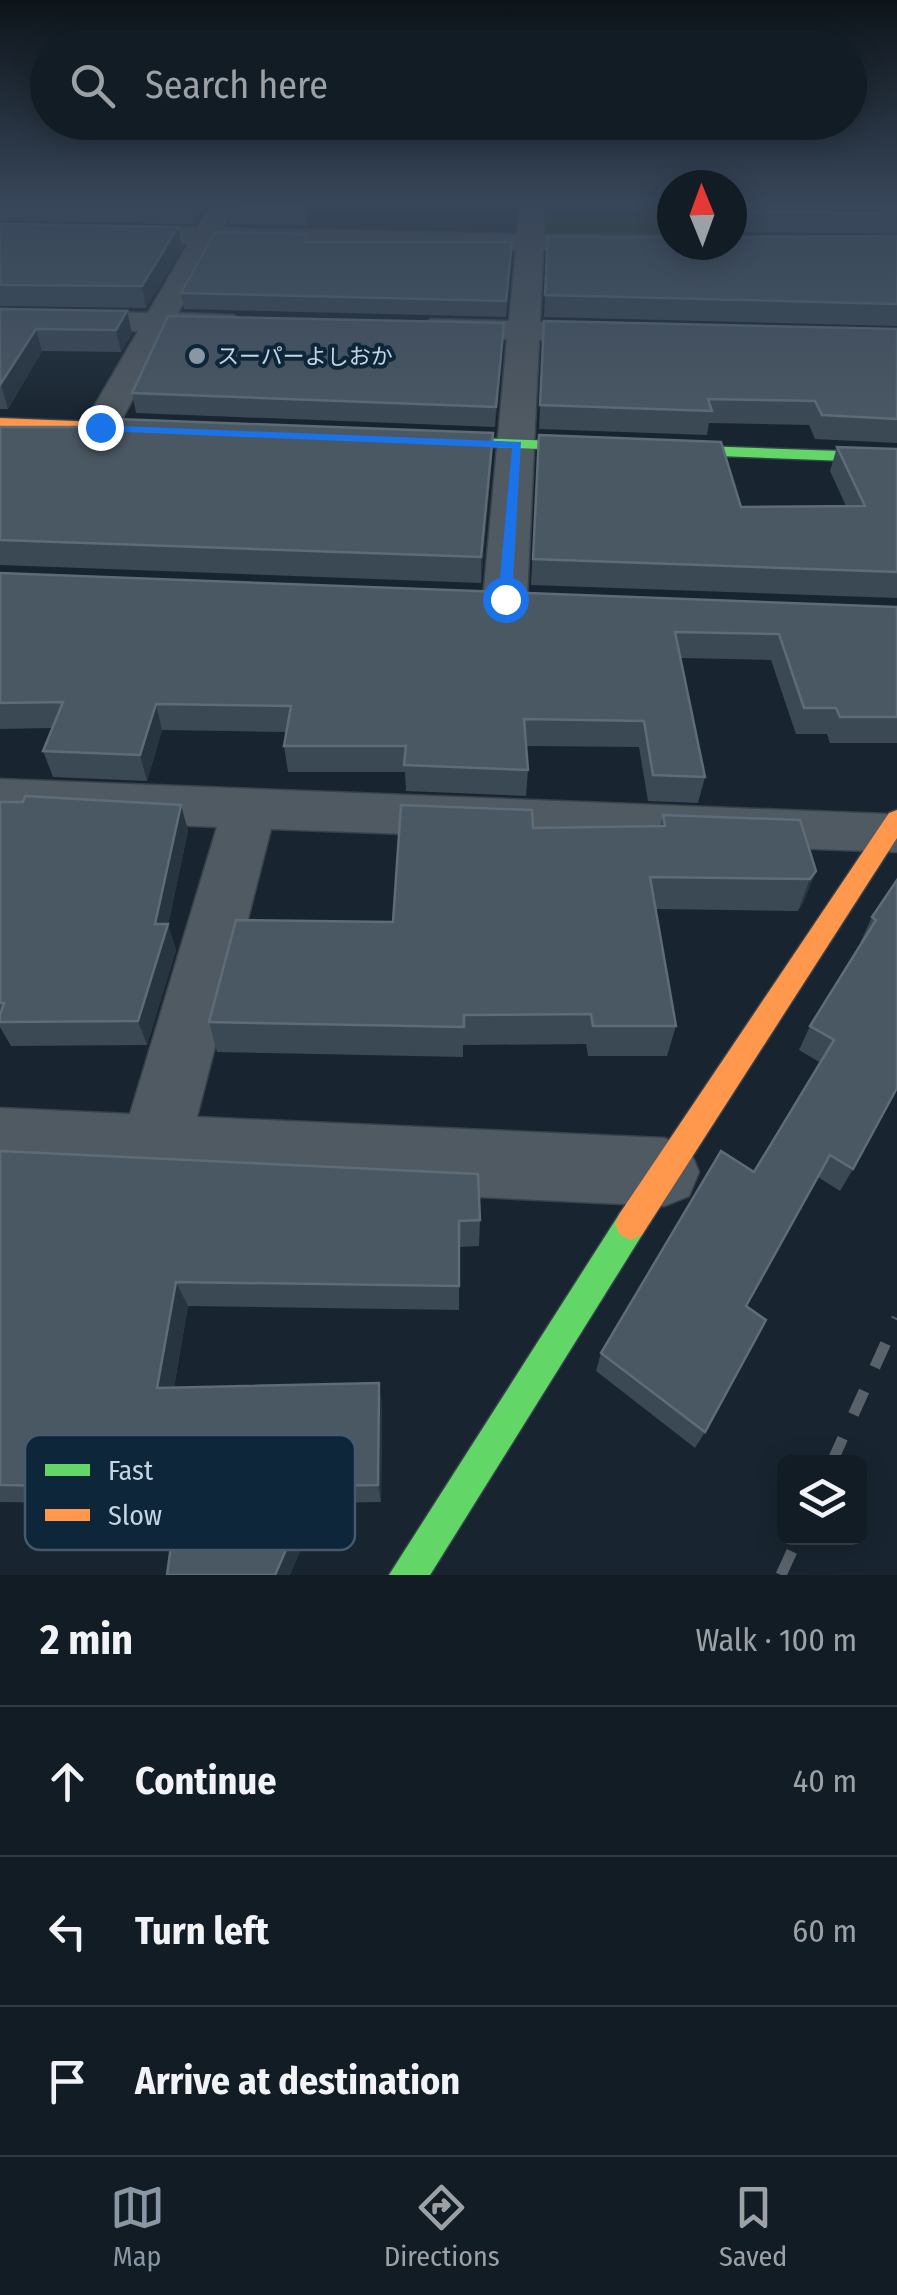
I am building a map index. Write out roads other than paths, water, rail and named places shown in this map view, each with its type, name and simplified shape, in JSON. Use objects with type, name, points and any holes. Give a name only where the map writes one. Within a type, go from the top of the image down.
[{"type":"street","points":[[100,427],[183,278]]},
{"type":"street","points":[[505,599],[528,278]]},
{"type":"street","points":[[0,318],[256,324]]},
{"type":"street","points":[[391,328],[643,333]]},
{"type":"street","points":[[0,423],[199,432]]},
{"type":"street","points":[[396,440],[897,458]]},
{"type":"street","points":[[0,798],[249,810],[892,827]]},
{"type":"street","points":[[155,1146],[249,810]]},
{"type":"street","points":[[408,1575],[664,1172],[892,827]]},
{"type":"street","points":[[0,1140],[664,1172]]},
{"type":"railway","points":[[835,1455],[897,1318]]},
{"type":"railway","points":[[781,1575],[795,1545]]},
{"type":"place","name":"スーパーよしおか","points":[[197,356]]}]
